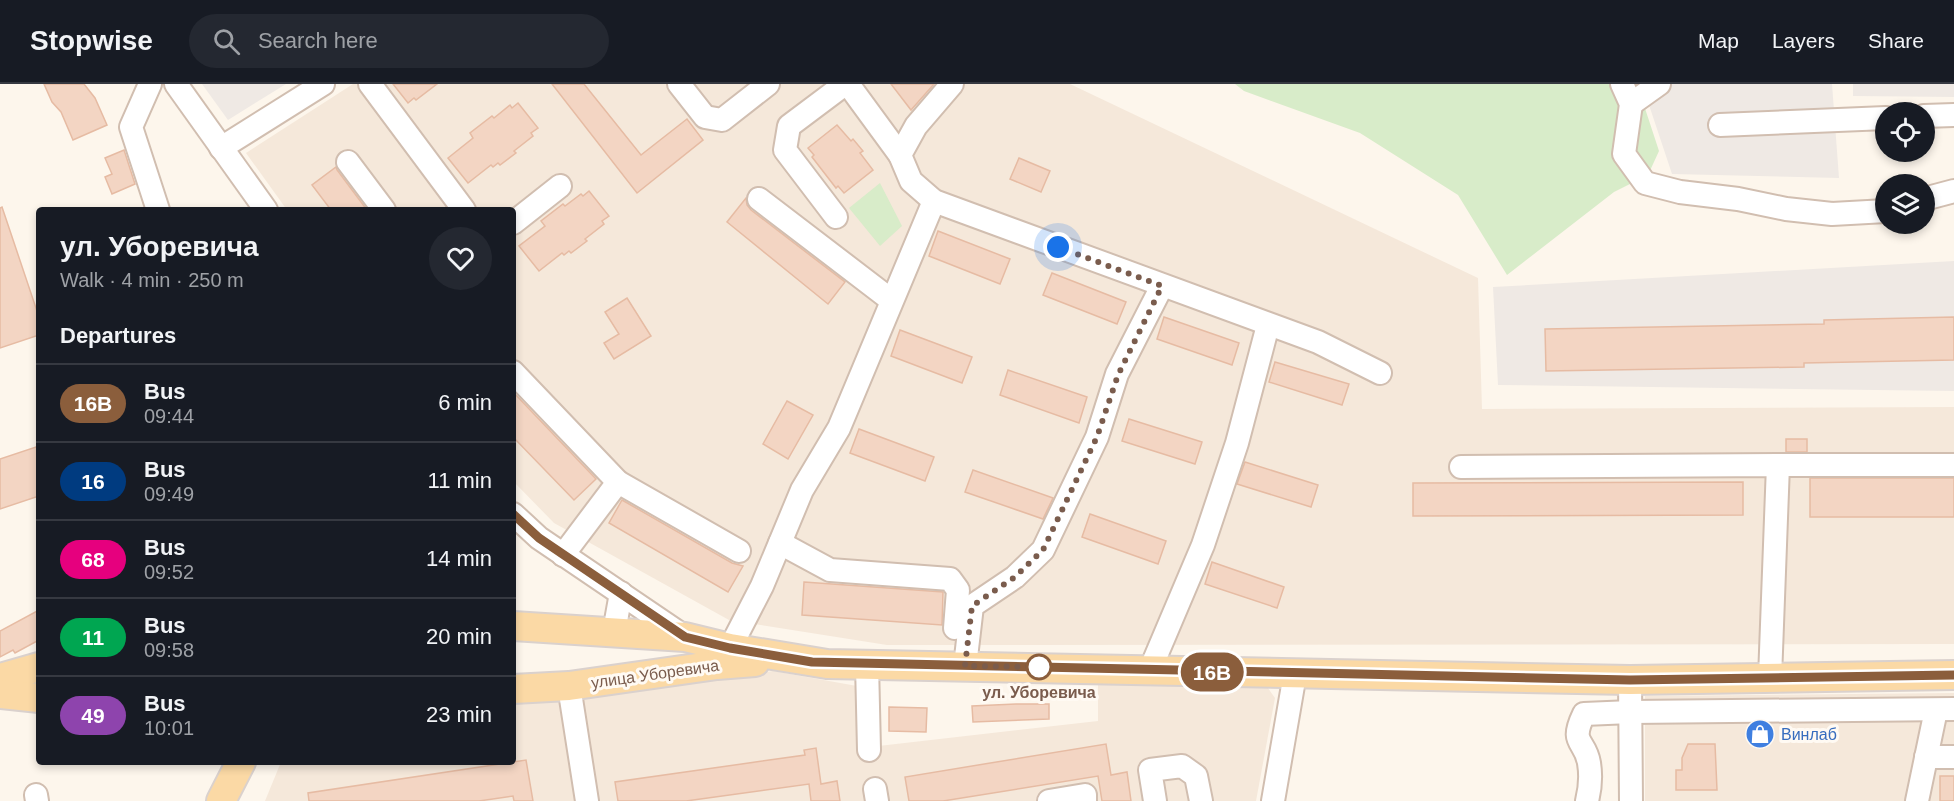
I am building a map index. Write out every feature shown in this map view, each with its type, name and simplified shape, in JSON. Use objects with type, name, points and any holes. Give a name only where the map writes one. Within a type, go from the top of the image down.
[{"type":"main road","name":"улица Уборевича","points":[[516,626],[685,637],[796,660]]},
{"type":"main road","points":[[796,660],[827,664],[1630,680],[1954,675]]},
{"type":"main road","name":"улица Уборевича","points":[[516,689],[569,686],[717,665],[796,660]]},
{"type":"main road","points":[[0,678],[36,669]]},
{"type":"main road","points":[[0,694],[36,698]]},
{"type":"main road","points":[[219,765],[222,800]]},
{"type":"main road","points":[[222,800],[240,765]]},
{"type":"street","points":[[150,84],[131,127],[157,207]]},
{"type":"street","points":[[176,84],[264,207]]},
{"type":"street","points":[[221,148],[323,84]]},
{"type":"street","points":[[370,84],[462,207]]},
{"type":"street","points":[[679,84],[705,117],[722,120],[768,84]]},
{"type":"street","points":[[836,217],[784,150],[789,126],[847,84],[900,156],[911,181],[934,201],[1318,342],[1380,372]]},
{"type":"street","points":[[900,156],[916,126],[952,84]]},
{"type":"street","points":[[1659,84],[1626,94],[1624,154],[1645,183],[1680,192],[1738,199],[1797,211],[1832,214],[1875,212]]},
{"type":"street","points":[[1935,116],[1954,115]]},
{"type":"street","points":[[1720,125],[1875,118]]},
{"type":"street","points":[[348,162],[382,207]]},
{"type":"street","points":[[516,221],[560,186]]},
{"type":"street","points":[[1935,196],[1954,191]]},
{"type":"street","points":[[759,198],[891,300]]},
{"type":"street","points":[[730,648],[762,586],[802,490],[839,428],[934,201]]},
{"type":"street","points":[[958,666],[972,606],[1015,577],[1043,550],[1097,437],[1118,375],[1162,286]]},
{"type":"street","points":[[1150,670],[1203,545],[1237,443],[1268,325]]},
{"type":"street","points":[[516,375],[618,482],[739,550]]},
{"type":"street","points":[[1770,678],[1778,465]]},
{"type":"street","points":[[1461,467],[1954,465]]},
{"type":"street","points":[[563,555],[618,482]]},
{"type":"street","points":[[517,524],[685,637]]},
{"type":"street","points":[[780,543],[830,570],[950,579],[958,590],[958,666]]},
{"type":"street","points":[[614,632],[621,593]]},
{"type":"street","points":[[867,664],[869,750]]},
{"type":"street","points":[[1273,801],[1295,674]]},
{"type":"street","points":[[1630,680],[1631,801]]},
{"type":"street","points":[[569,686],[587,801]]},
{"type":"street","points":[[1587,801],[1590,792],[1589,761],[1578,741],[1578,727],[1584,714],[1945,710],[1926,757],[1917,801]]},
{"type":"street","points":[[1926,757],[1954,758]]},
{"type":"street","points":[[1155,801],[1150,770],[1182,765],[1196,776],[1201,801]]},
{"type":"street","points":[[1048,801],[1085,795],[1085,801]]},
{"type":"shaded area","points":[[202,84],[286,84],[228,120]]},
{"type":"shaded area","points":[[353,84],[1070,84],[1478,278],[1482,409],[1954,407],[1954,644],[887,645],[729,620],[554,523],[516,484],[516,207],[285,207],[246,153]]},
{"type":"shaded area","points":[[1642,84],[1832,84],[1839,178],[1672,174]]},
{"type":"shaded area","points":[[1853,84],[1954,84],[1954,97],[1853,96]]},
{"type":"shaded area","points":[[1954,261],[1954,391],[1498,385],[1493,287]]},
{"type":"shaded area","points":[[773,671],[857,686],[861,748],[1098,721],[1098,677],[1263,681],[1275,698],[1256,801],[265,801],[280,765],[516,765],[516,700],[581,697]]},
{"type":"shaded area","points":[[1954,693],[1954,801],[1645,801],[1645,696]]},
{"type":"green space","points":[[1235,84],[1637,84],[1659,151],[1648,175],[1614,192],[1507,275],[1458,195],[1360,133],[1244,91]]},
{"type":"green space","points":[[880,183],[902,226],[880,246],[849,208]]},
{"type":"building","points":[[44,84],[84,84],[95,98],[107,125],[73,140],[61,112],[52,102]]},
{"type":"building","points":[[393,84],[437,84],[416,100],[414,98],[408,103]]},
{"type":"building","points":[[552,84],[584,84],[641,155],[687,119],[703,140],[637,193]]},
{"type":"building","points":[[891,84],[934,84],[911,110]]},
{"type":"building","points":[[518,103],[538,128],[531,133],[533,136],[500,165],[498,163],[493,167],[491,165],[468,183],[448,158],[473,138],[470,133],[492,116],[494,118],[510,105],[512,108]]},
{"type":"building","points":[[837,125],[863,151],[860,153],[873,170],[844,193],[838,186],[836,188],[812,157],[814,155],[808,148]]},
{"type":"building","points":[[124,150],[135,184],[112,194],[105,177],[112,174],[105,158]]},
{"type":"building","points":[[1019,158],[1050,171],[1041,192],[1010,179]]},
{"type":"building","points":[[336,167],[365,207],[329,207],[312,185]]},
{"type":"building","points":[[589,191],[609,216],[602,221],[604,224],[571,253],[569,251],[564,255],[562,253],[539,271],[519,246],[545,226],[541,221],[563,204],[565,206]]},
{"type":"building","points":[[746,198],[751,210],[845,282],[828,304],[727,222]]},
{"type":"building","points":[[2,207],[36,308],[36,336],[0,348],[0,208]]},
{"type":"building","points":[[938,231],[1010,259],[1000,284],[929,256]]},
{"type":"building","points":[[1052,273],[1126,302],[1117,324],[1043,295]]},
{"type":"building","points":[[627,298],[651,336],[614,359],[604,343],[619,334],[605,312]]},
{"type":"building","points":[[1164,317],[1239,343],[1232,365],[1157,339]]},
{"type":"building","points":[[1954,317],[1954,360],[1804,363],[1804,367],[1546,371],[1545,329],[1824,324],[1824,320]]},
{"type":"building","points":[[900,330],[972,357],[962,383],[891,356]]},
{"type":"building","points":[[1275,362],[1349,384],[1342,405],[1269,382]]},
{"type":"building","points":[[1008,370],[1087,397],[1079,423],[1000,395]]},
{"type":"building","points":[[516,395],[596,479],[574,500],[516,440]]},
{"type":"building","points":[[787,401],[813,415],[788,459],[763,444]]},
{"type":"building","points":[[1129,419],[1202,442],[1195,464],[1122,441]]},
{"type":"building","points":[[859,429],[934,457],[925,481],[850,453]]},
{"type":"building","points":[[1786,439],[1807,439],[1807,452],[1786,452]]},
{"type":"building","points":[[36,447],[36,497],[0,509],[0,459]]},
{"type":"building","points":[[1245,462],[1318,485],[1311,507],[1237,484]]},
{"type":"building","points":[[973,470],[1053,498],[1043,519],[965,492]]},
{"type":"building","points":[[1810,478],[1954,478],[1954,517],[1810,517]]},
{"type":"building","points":[[1743,482],[1743,515],[1413,516],[1413,483]]},
{"type":"building","points":[[622,500],[732,563],[743,566],[728,592],[609,523]]},
{"type":"building","points":[[1090,514],[1166,541],[1158,564],[1082,537]]},
{"type":"building","points":[[1212,562],[1284,587],[1277,608],[1205,584]]},
{"type":"building","points":[[804,582],[943,592],[942,625],[802,615]]},
{"type":"building","points":[[36,612],[36,642],[15,653],[13,650],[0,657],[0,631]]},
{"type":"building","points":[[1049,704],[1049,719],[973,722],[972,706]]},
{"type":"building","points":[[889,707],[927,708],[926,732],[889,731]]},
{"type":"building","points":[[1106,744],[1111,775],[1127,772],[1131,801],[1102,801],[1098,776],[943,801],[909,801],[905,777]]},
{"type":"building","points":[[1688,744],[1715,744],[1717,790],[1676,790],[1676,770],[1682,770],[1682,758]]},
{"type":"building","points":[[816,748],[821,784],[837,781],[840,801],[811,801],[809,784],[686,801],[618,801],[615,782],[805,755],[804,750]]},
{"type":"building","points":[[526,760],[533,801],[514,801],[513,796],[479,801],[309,801],[308,793],[493,765],[516,765],[516,762]]},
{"type":"building","points":[[1940,776],[1954,776],[1954,801],[1940,801]]},
{"type":"bus line","name":"16В","points":[[516,517],[539,538],[685,637],[730,648],[827,664],[1630,680],[1954,675]]},
{"type":"place","name":"ул. Уборевича","points":[[1039,667]]},
{"type":"place","name":"Винлаб","points":[[1760,734]]},
{"type":"route","points":[[1039,667],[965,666],[972,606],[1015,577],[1043,550],[1097,437],[1118,375],[1162,286],[1058,247]]}]
